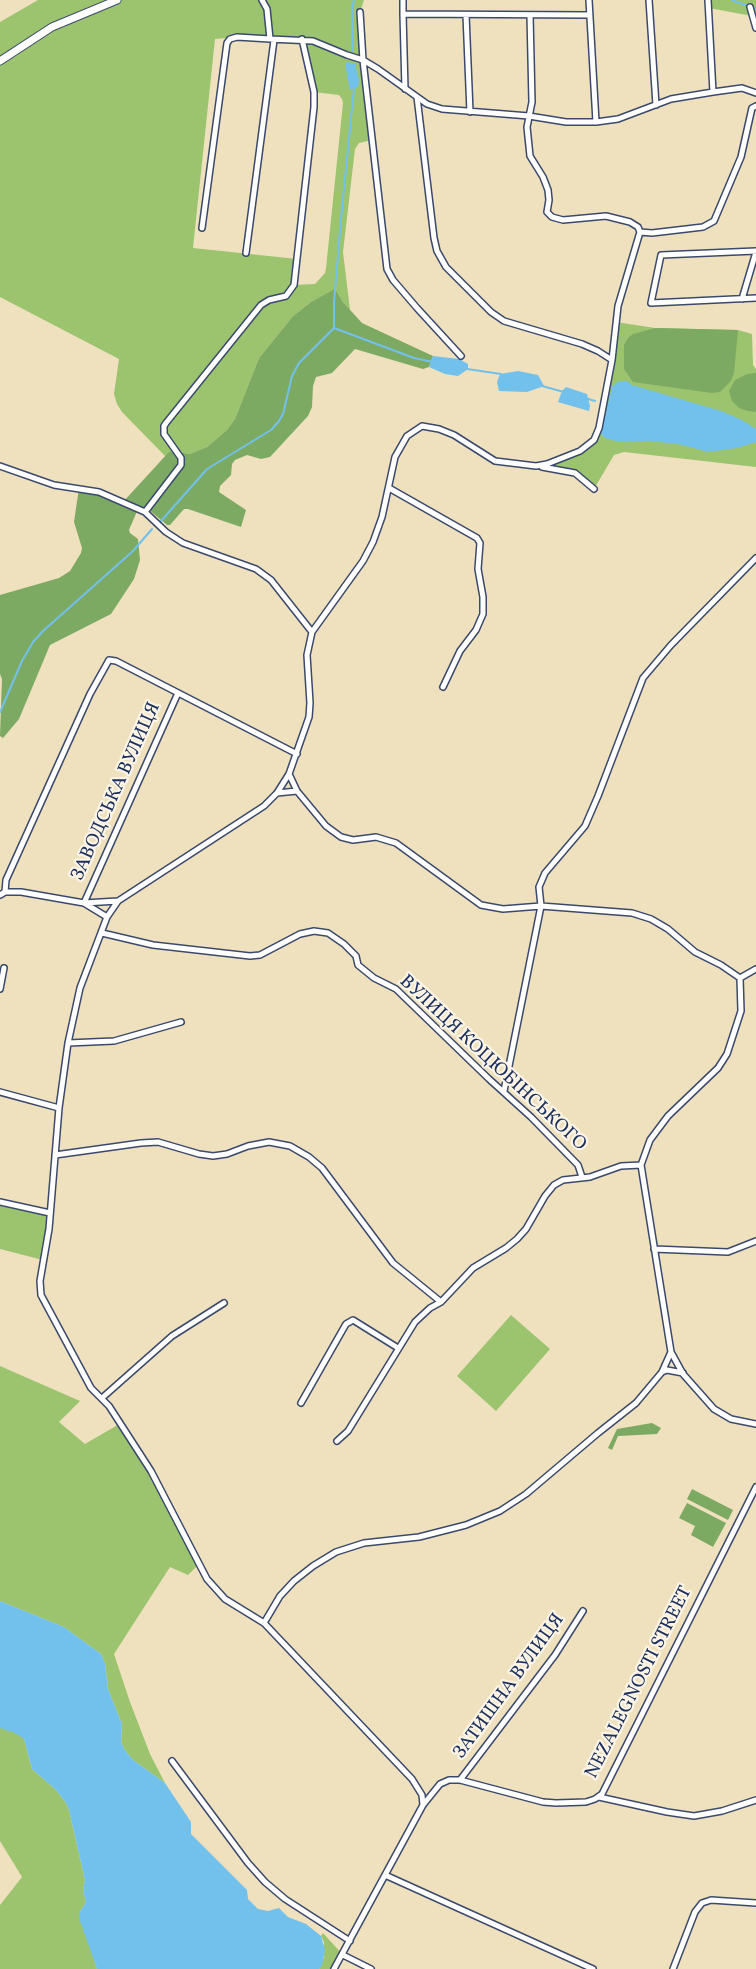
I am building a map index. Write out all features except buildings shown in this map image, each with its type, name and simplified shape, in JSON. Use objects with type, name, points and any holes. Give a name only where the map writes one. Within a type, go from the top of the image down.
[{"type":"main road","points":[[0,60],[52,28],[117,0]]},
{"type":"street","points":[[246,253],[272,40],[268,15],[262,0]]},
{"type":"street","points":[[403,0],[406,89]]},
{"type":"street","points":[[589,0],[596,122]]},
{"type":"street","points":[[649,0],[656,105]]},
{"type":"street","points":[[708,0],[714,92]]},
{"type":"street","points":[[750,7],[756,28]]},
{"type":"street","points":[[360,12],[363,60],[389,273],[417,308],[461,356]]},
{"type":"street","points":[[404,14],[590,15]]},
{"type":"street","points":[[466,15],[470,112]]},
{"type":"street","points":[[530,15],[532,102],[527,127],[530,156],[546,185],[549,200],[546,209],[550,215],[563,220],[606,216],[630,222],[638,227],[640,232],[618,306],[612,360],[599,428],[594,440],[580,451],[547,464],[536,466]]},
{"type":"street","points":[[202,228],[227,43],[230,39],[237,37],[272,40],[302,39],[316,42],[347,56],[363,60],[416,97],[437,107],[470,112],[528,116],[566,122],[596,122],[618,119],[671,100],[714,92],[742,88],[756,93]]},
{"type":"street","points":[[145,512],[181,466],[181,458],[164,434],[166,423],[261,305],[269,300],[286,296],[294,285],[314,107],[314,92],[302,39]]},
{"type":"street","points":[[416,97],[434,238],[437,251],[446,267],[491,312],[504,321],[582,344],[612,360]]},
{"type":"street","points":[[640,232],[652,234],[702,227],[714,221],[742,157],[752,108],[756,106]]},
{"type":"street","points":[[742,299],[756,251],[661,255],[650,303],[742,299],[756,298]]},
{"type":"street","points":[[423,1805],[422,1795],[412,1779],[264,1623],[225,1599],[207,1579],[151,1471],[102,1398],[91,1388],[40,1290],[50,1213],[59,1108],[76,1000],[107,917],[118,902],[135,888],[249,818],[277,793],[289,774],[309,716],[307,655],[312,632],[367,554],[378,531],[398,450],[407,436],[422,426],[439,429],[454,435],[495,461],[575,472],[594,489]]},
{"type":"street","points":[[0,466],[54,485],[99,492],[145,512],[166,532],[183,543],[265,574],[279,588],[312,632]]},
{"type":"street","points":[[389,488],[477,538],[480,543],[478,569],[483,597],[483,614],[476,630],[460,651],[444,687]]},
{"type":"street","points":[[504,1091],[541,906],[539,887],[545,874],[585,826],[644,678],[671,645],[756,558]]},
{"type":"street","points":[[118,902],[84,903],[21,892],[3,894],[6,880],[109,660],[116,661],[178,692],[297,754]]},
{"type":"street","name":"ЗАВОДСЬКА ВУЛИЦЯ","points":[[84,903],[178,692]]},
{"type":"street","points":[[289,774],[297,791],[326,826],[341,837],[353,840],[376,837],[396,843],[481,905],[503,909],[541,906],[632,913],[651,919],[668,929],[695,952],[721,965],[740,978]]},
{"type":"street","points":[[277,793],[297,791]]},
{"type":"street","points":[[84,903],[107,917]]},
{"type":"street","name":"ВУЛИЦЯ КОЦЮБІНСЬКОГО","points":[[102,933],[153,945],[245,956],[260,955],[300,934],[314,931],[328,933],[344,944],[356,956],[358,965],[374,978],[396,989],[489,1079],[504,1091],[578,1165],[582,1177]]},
{"type":"street","points":[[0,989],[4,968]]},
{"type":"street","points":[[740,978],[756,969]]},
{"type":"street","points":[[740,978],[741,1011],[727,1054],[718,1068],[668,1116],[650,1140],[640,1165],[671,1352],[683,1374],[714,1409],[731,1419],[756,1424]]},
{"type":"street","points":[[68,1043],[114,1040],[181,1022]]},
{"type":"street","points":[[0,1092],[59,1108]]},
{"type":"street","points":[[55,1155],[141,1142],[158,1142],[199,1154],[214,1156],[269,1142],[290,1146],[309,1157],[322,1168],[393,1263],[441,1302]]},
{"type":"street","points":[[337,1441],[348,1431],[398,1348],[416,1322],[430,1308],[441,1302],[473,1268],[517,1239],[526,1229],[545,1196],[554,1185],[563,1180],[603,1173],[621,1166],[640,1165]]},
{"type":"street","points":[[0,1202],[50,1213]]},
{"type":"street","points":[[654,1249],[728,1252],[756,1241]]},
{"type":"street","points":[[102,1398],[172,1336],[224,1303]]},
{"type":"street","points":[[301,1403],[346,1324],[353,1320],[398,1348]]},
{"type":"street","points":[[264,1623],[280,1596],[294,1581],[313,1566],[336,1552],[364,1543],[419,1537],[466,1525],[500,1511],[526,1494],[636,1403],[662,1372],[671,1352]]},
{"type":"street","points":[[662,1372],[667,1370],[683,1374]]},
{"type":"street","name":"NEZALEGNOSTI STREET","points":[[460,1780],[549,1803],[581,1802],[599,1797],[756,1487]]},
{"type":"street","name":"ЗАТИШНА ВУЛИЦЯ","points":[[460,1780],[555,1655],[583,1611]]},
{"type":"street","points":[[172,1761],[248,1863],[265,1882],[284,1899],[350,1940]]},
{"type":"street","points":[[334,1969],[423,1805],[440,1784],[449,1780],[460,1780]]},
{"type":"street","points":[[599,1797],[694,1816],[722,1812],[756,1800]]},
{"type":"street","points":[[385,1875],[430,1897],[593,1969]]},
{"type":"street","points":[[673,1969],[695,1912],[702,1904],[711,1900],[756,1903]]},
{"type":"street","points":[[343,1955],[371,1969]]},
{"type":"green space","points":[[38,0],[364,0],[360,12],[372,140],[359,143],[355,149],[343,252],[350,310],[342,301],[325,295],[311,302],[293,316],[259,358],[235,419],[227,430],[207,447],[190,454],[172,451],[165,456],[122,412],[117,404],[114,394],[119,359],[0,297],[0,22]],"holes":[[[237,37],[302,39],[314,92],[339,95],[343,103],[325,273],[315,284],[294,285],[297,259],[193,248],[215,39]]]},
{"type":"green space","points":[[708,0],[756,0],[756,28],[752,16],[709,8]]},
{"type":"green space","points":[[335,289],[342,301],[362,323],[433,356],[429,367],[423,369],[355,349],[332,373],[316,377],[313,386],[312,407],[308,416],[270,457],[261,459],[247,455],[235,460],[232,464],[231,475],[220,486],[219,492],[246,510],[241,527],[188,509],[184,509],[170,525],[167,525],[148,509],[145,512],[138,509],[129,530],[138,539],[140,560],[134,579],[111,614],[50,645],[19,719],[3,738],[0,736],[2,679],[0,674],[0,595],[59,578],[70,571],[82,548],[74,522],[79,488],[123,502],[168,453],[172,451],[190,454],[207,447],[227,430],[235,419],[259,358],[293,316],[311,302]]},
{"type":"green space","points":[[616,322],[655,328],[738,330],[752,334],[753,365],[756,369],[756,467],[624,452],[614,455],[594,489],[577,474],[542,465],[590,444],[599,428]]},
{"type":"green space","points":[[655,328],[738,330],[734,373],[731,381],[720,392],[712,393],[633,382],[624,369],[624,345],[633,334]]},
{"type":"green space","points":[[756,373],[756,412],[739,408],[732,401],[729,391],[735,380],[747,374]]},
{"type":"green space","points":[[0,1202],[50,1213],[43,1260],[0,1249]]},
{"type":"green space","points":[[511,1315],[550,1349],[496,1411],[457,1376]]},
{"type":"green space","points":[[0,1366],[80,1401],[59,1422],[85,1444],[121,1423],[141,1455],[199,1564],[188,1575],[170,1567],[114,1654],[150,1754],[165,1783],[133,1760],[124,1749],[121,1742],[122,1724],[108,1689],[105,1663],[101,1654],[64,1627],[0,1601]]},
{"type":"green space","points":[[652,1423],[661,1428],[657,1434],[618,1436],[612,1450],[608,1448],[617,1429]]},
{"type":"green space","points":[[692,1489],[733,1510],[728,1520],[687,1499]]},
{"type":"green space","points":[[687,1503],[726,1523],[713,1547],[691,1535],[695,1526],[679,1518]]},
{"type":"green space","points":[[0,1724],[19,1733],[24,1739],[32,1769],[56,1790],[69,1810],[85,1880],[83,1890],[86,1902],[79,1913],[97,1969],[0,1969],[0,1905],[22,1877],[0,1841]]},
{"type":"green space","points":[[323,1933],[343,1955],[334,1969],[319,1969],[324,1957],[324,1942],[321,1936]]},
{"type":"water","points":[[347,62],[355,64],[359,80],[358,87],[350,90],[345,64]]},
{"type":"water","points":[[433,356],[459,359],[468,364],[468,369],[458,376],[445,374],[429,367]]},
{"type":"water","points":[[518,371],[538,375],[544,386],[527,392],[499,391],[497,382],[500,374]]},
{"type":"water","points":[[618,381],[627,381],[632,385],[721,411],[742,420],[756,429],[756,442],[737,448],[709,452],[678,444],[650,441],[618,442],[605,438],[601,434],[612,387]]},
{"type":"water","points":[[566,387],[587,394],[590,406],[589,411],[558,402],[562,391]]},
{"type":"water","points":[[0,1601],[64,1627],[101,1654],[105,1663],[108,1689],[122,1724],[121,1742],[124,1749],[133,1760],[165,1783],[191,1822],[191,1834],[247,1890],[248,1899],[258,1909],[268,1911],[279,1908],[288,1917],[306,1924],[321,1936],[325,1950],[322,1965],[319,1969],[97,1969],[79,1918],[79,1913],[86,1902],[83,1890],[85,1880],[69,1810],[56,1790],[32,1769],[24,1739],[15,1733],[0,1728]]},
{"type":"waterway","points":[[352,51],[352,8],[354,0]]},
{"type":"waterway","points":[[732,0],[756,9]]},
{"type":"waterway","points":[[334,327],[334,303],[341,219],[354,88]]},
{"type":"waterway","points":[[161,521],[207,469],[271,430],[283,414],[292,376],[299,363],[334,328],[414,358],[433,362]]},
{"type":"waterway","points":[[467,369],[501,374]]},
{"type":"waterway","points":[[542,386],[564,392]]},
{"type":"waterway","points":[[585,398],[595,401]]},
{"type":"waterway","points":[[0,712],[22,661],[33,642],[133,551],[152,529]]}]
